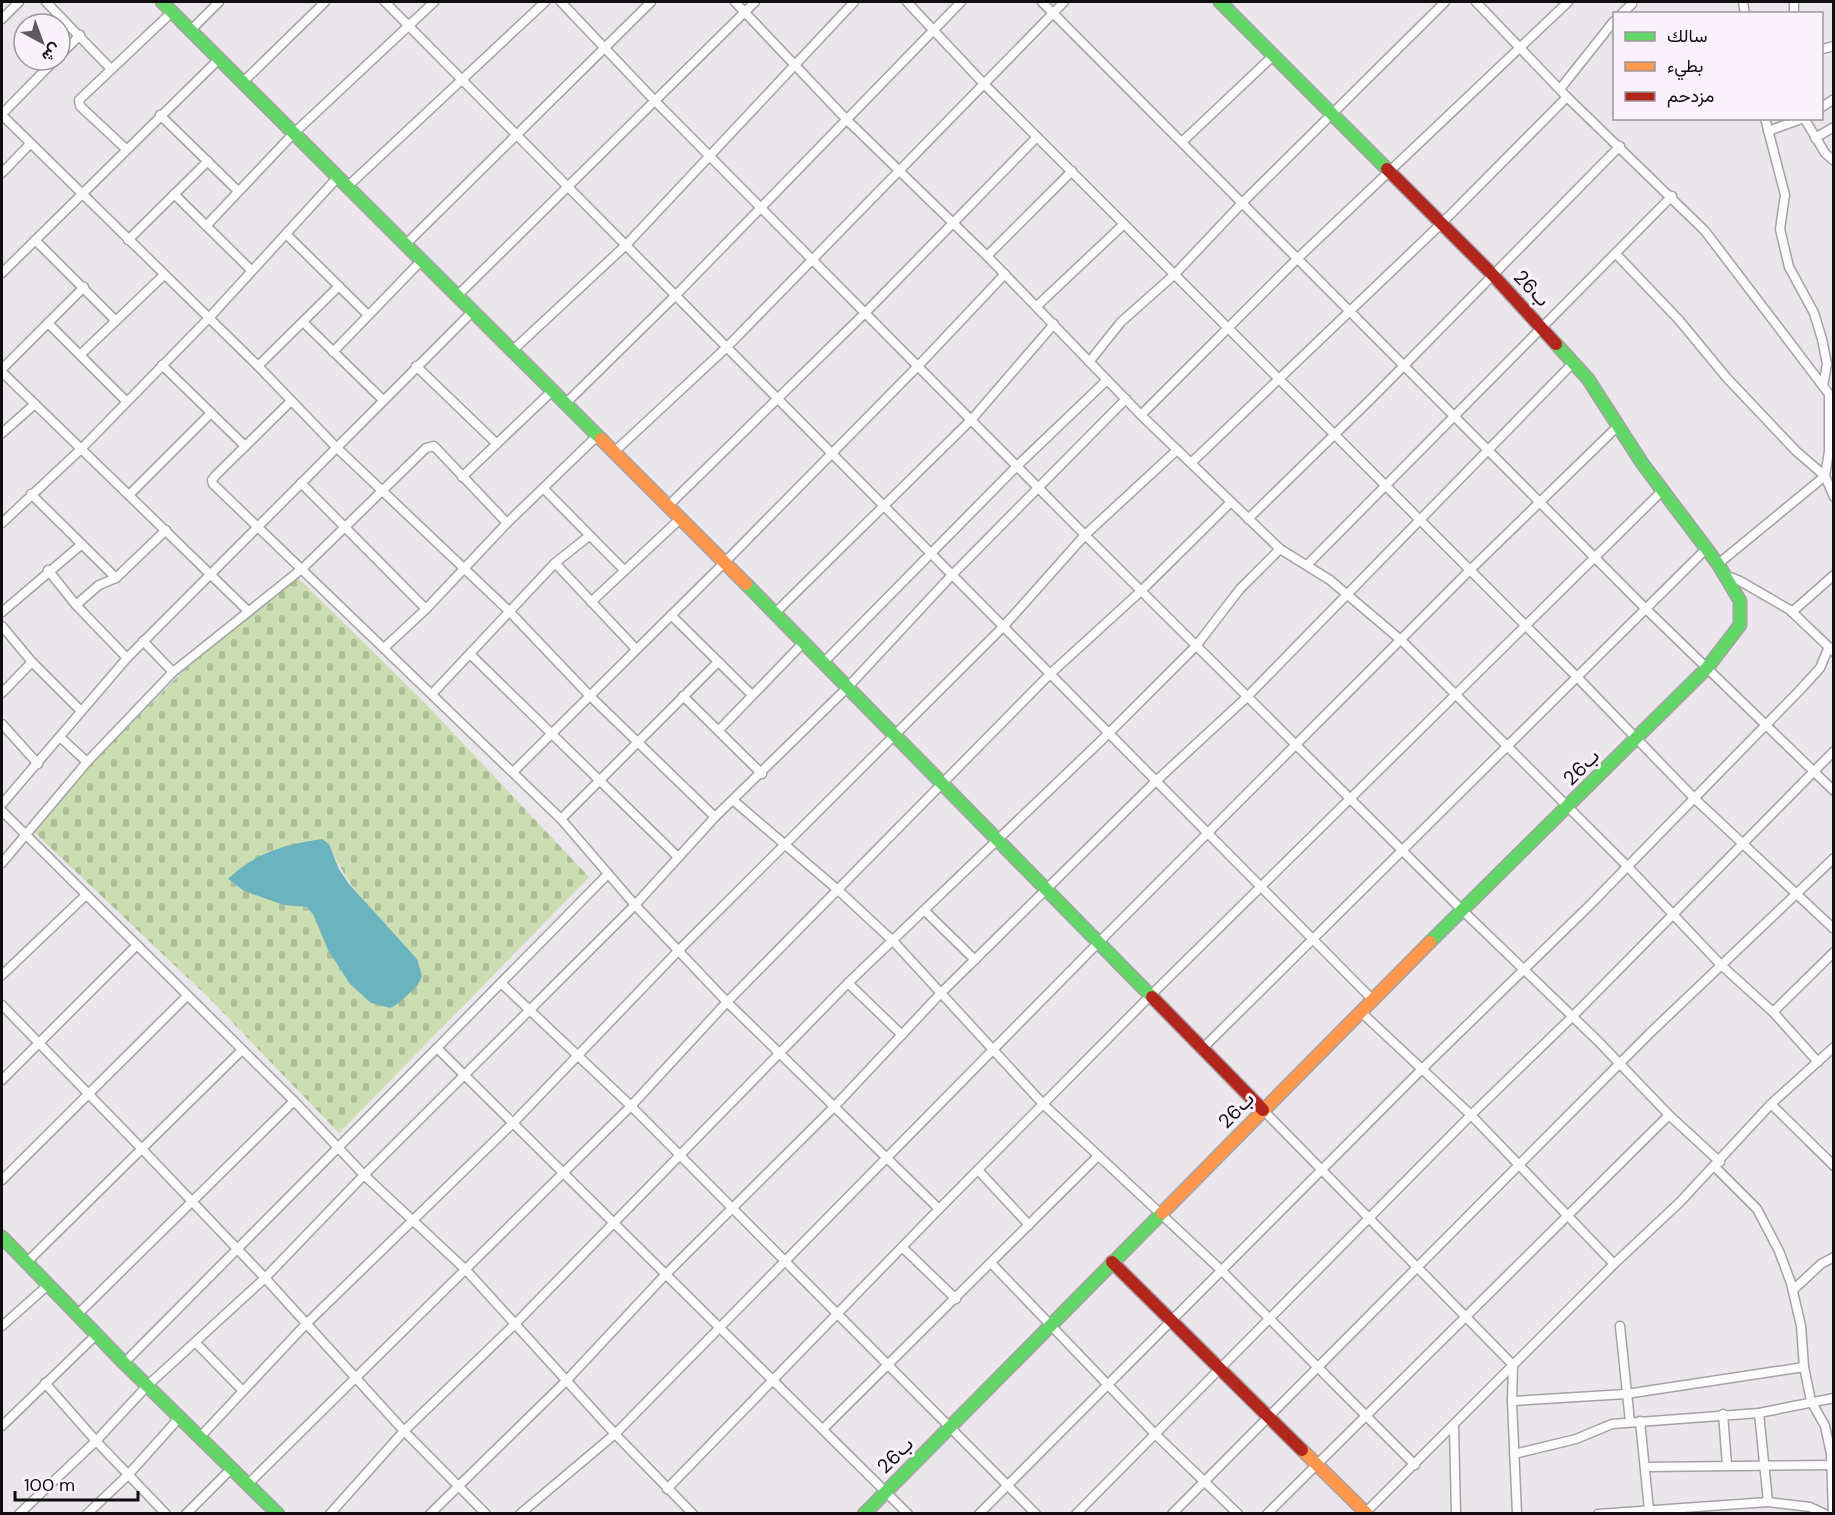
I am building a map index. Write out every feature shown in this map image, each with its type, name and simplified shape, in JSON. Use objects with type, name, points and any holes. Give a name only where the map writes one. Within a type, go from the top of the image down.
[{"type":"main road","points":[[162,2],[824,662],[996,840],[1047,888],[1201,1050],[1263,1110]]},
{"type":"main road","name":"26ب","points":[[864,1514],[1462,910],[1707,668],[1735,634],[1742,615],[1740,601],[1727,576],[1662,491],[1620,424],[1575,362],[1442,223],[1220,2]]},
{"type":"main road","points":[[2,1239],[278,1514]]},
{"type":"main road","points":[[1112,1262],[1366,1513]]},
{"type":"street","points":[[2,19],[19,2]]},
{"type":"street","points":[[46,2],[111,69]]},
{"type":"street","points":[[190,31],[219,2]]},
{"type":"street","points":[[242,83],[324,2]]},
{"type":"street","points":[[385,2],[1373,1000]]},
{"type":"street","points":[[206,226],[293,134],[434,2]]},
{"type":"street","points":[[347,188],[461,78],[545,2]]},
{"type":"street","points":[[561,2],[709,156],[919,365],[1085,535],[1350,800],[1574,1016],[1717,1164],[1758,1211],[1779,1251],[1793,1290],[1803,1335],[1804,1367],[1811,1401],[1830,1431],[1833,1514]]},
{"type":"street","points":[[405,245],[651,2]]},
{"type":"street","points":[[735,2],[847,120],[900,169],[1037,306],[1141,415],[1280,549],[1308,564],[1348,594],[1402,641],[1628,867],[1721,965],[1773,1012],[1818,1062]]},
{"type":"street","points":[[457,296],[755,2]]},
{"type":"street","points":[[511,352],[626,245],[854,2]]},
{"type":"street","points":[[908,2],[984,84],[1577,677],[1695,799],[1833,929]]},
{"type":"street","points":[[565,405],[675,296],[961,2]]},
{"type":"street","points":[[1042,2],[1183,141],[1646,609],[1833,791]]},
{"type":"street","points":[[613,453],[727,347],[1064,2]]},
{"type":"street","points":[[1089,362],[1120,322],[1175,274],[1243,202],[1445,2]]},
{"type":"street","points":[[1476,2],[1567,97],[1672,196],[1725,254],[1828,391]]},
{"type":"street","points":[[1141,415],[1230,329],[1298,258],[1568,2]]},
{"type":"street","points":[[1623,12],[1632,3]]},
{"type":"street","points":[[126,149],[78,103],[172,12]]},
{"type":"street","points":[[1560,89],[1613,22]]},
{"type":"street","points":[[72,43],[80,35]]},
{"type":"street","points":[[1183,141],[1274,55]]},
{"type":"street","points":[[2,273],[219,58]]},
{"type":"street","points":[[43,72],[2,115],[80,194],[258,366],[336,447],[508,610],[589,695],[716,817]]},
{"type":"street","points":[[1191,463],[1442,223],[1567,97]]},
{"type":"street","points":[[1833,99],[1823,106],[1833,112]]},
{"type":"street","points":[[160,115],[238,191]]},
{"type":"street","points":[[1765,120],[1785,195],[1780,229],[1790,267],[1814,313],[1827,364],[1829,451],[1825,476],[1833,498]]},
{"type":"street","points":[[1768,131],[1798,120]]},
{"type":"street","points":[[1805,120],[1815,138],[1833,161]]},
{"type":"street","points":[[1815,138],[1833,127]]},
{"type":"street","points":[[667,507],[865,313],[1037,137]]},
{"type":"street","points":[[2,173],[30,144]]},
{"type":"street","points":[[1248,519],[1404,366],[1620,146]]},
{"type":"street","points":[[128,240],[207,161]]},
{"type":"street","points":[[987,256],[1072,171]]},
{"type":"street","points":[[2,523],[81,449],[208,318],[337,178]]},
{"type":"street","points":[[174,194],[251,270]]},
{"type":"street","points":[[1308,564],[1384,485],[1544,328],[1672,196]]},
{"type":"street","points":[[1037,306],[1124,224]]},
{"type":"street","points":[[286,234],[367,314]]},
{"type":"street","points":[[35,240],[116,321]]},
{"type":"street","points":[[1616,254],[1679,320],[1726,377],[1796,451],[1825,476]]},
{"type":"street","points":[[333,352],[367,314],[421,261]]},
{"type":"street","points":[[513,772],[724,563],[1005,274]]},
{"type":"street","points":[[80,355],[164,275]]},
{"type":"street","points":[[258,366],[339,286]]},
{"type":"street","points":[[84,287],[2,370],[248,610]]},
{"type":"street","points":[[2,804],[127,658],[382,399],[472,312]]},
{"type":"street","points":[[48,322],[126,401]]},
{"type":"street","points":[[303,322],[382,399]]},
{"type":"street","points":[[775,613],[972,419],[1054,324]]},
{"type":"street","points":[[430,1514],[566,1381],[666,1274],[834,1107],[941,993],[1156,781],[1247,697],[1575,362]]},
{"type":"street","points":[[162,365],[245,446]]},
{"type":"street","points":[[416,366],[496,442]]},
{"type":"street","points":[[824,662],[1018,465],[1107,380]]},
{"type":"street","points":[[462,477],[496,442],[551,392]]},
{"type":"street","points":[[19,1514],[96,1441],[147,1386],[264,1278],[363,1175],[634,905],[716,817],[848,687],[951,576],[1126,399]]},
{"type":"street","points":[[291,401],[212,480],[561,819],[634,905],[727,1002],[939,1209]]},
{"type":"street","points":[[2,433],[35,404]]},
{"type":"street","points":[[129,495],[211,412]]},
{"type":"street","points":[[520,1514],[615,1434],[1470,570],[1620,424]]},
{"type":"street","points":[[384,648],[426,609],[507,523],[597,436]]},
{"type":"street","points":[[2,863],[87,762],[173,672],[303,568],[430,445],[434,446],[507,523]]},
{"type":"street","points":[[200,1437],[305,1325],[513,1123],[576,1054],[1003,627],[1085,535],[1177,450]]},
{"type":"street","points":[[1718,564],[1825,476]]},
{"type":"street","points":[[301,483],[426,609]]},
{"type":"street","points":[[544,489],[624,570]]},
{"type":"street","points":[[667,1489],[902,1246],[1259,886],[1350,800],[1454,693],[1662,491]]},
{"type":"street","points":[[31,494],[116,578]]},
{"type":"street","points":[[248,1484],[631,1106],[727,1002],[1050,674],[1141,591],[1231,502]]},
{"type":"street","points":[[591,602],[680,519]]},
{"type":"street","points":[[76,605],[99,585],[116,578],[166,530]]},
{"type":"street","points":[[432,694],[508,610],[555,563],[589,536]]},
{"type":"street","points":[[2,612],[48,570],[82,544]]},
{"type":"street","points":[[330,1514],[404,1431],[516,1323],[848,983],[1108,734],[1196,646],[1240,589],[1280,549]]},
{"type":"street","points":[[1201,1050],[1706,549]]},
{"type":"street","points":[[555,563],[636,649]]},
{"type":"street","points":[[48,570],[76,605],[127,658]]},
{"type":"street","points":[[1792,612],[1833,575]]},
{"type":"street","points":[[979,1514],[1174,1321],[1221,1270],[1422,1069],[1628,867],[1820,668],[1831,650],[1792,612],[1740,581],[1727,576]]},
{"type":"street","points":[[671,615],[752,695]]},
{"type":"street","points":[[2,626],[32,662],[81,711]]},
{"type":"street","points":[[143,642],[173,672]]},
{"type":"street","points":[[719,730],[804,642]]},
{"type":"street","points":[[470,654],[678,857]]},
{"type":"street","points":[[2,693],[32,662]]},
{"type":"street","points":[[561,819],[718,662]]},
{"type":"street","points":[[683,696],[762,774]]},
{"type":"street","points":[[2,724],[38,764]]},
{"type":"street","points":[[60,737],[87,762]]},
{"type":"street","points":[[1076,1514],[1471,1115],[1574,1016],[1833,751]]},
{"type":"street","points":[[734,801],[783,846],[838,890],[893,941],[1044,1105],[1221,1270],[1415,1465]]},
{"type":"street","points":[[2,811],[294,1101],[363,1175],[466,1270],[615,1434],[693,1514]]},
{"type":"street","points":[[1172,1514],[1520,1166],[1618,1064],[1833,858]]},
{"type":"street","points":[[124,1363],[608,874]]},
{"type":"street","points":[[2,975],[86,895]]},
{"type":"street","points":[[925,911],[975,960]]},
{"type":"street","points":[[2,1080],[137,945]]},
{"type":"street","points":[[1773,1012],[1833,952]]},
{"type":"street","points":[[501,983],[631,1106],[1036,1514]]},
{"type":"street","points":[[848,983],[902,1035]]},
{"type":"street","points":[[2,1180],[187,996]]},
{"type":"street","points":[[2,1005],[238,1250],[404,1431],[459,1484],[486,1514]]},
{"type":"street","points":[[1362,1012],[1471,1115],[1614,1264]]},
{"type":"street","points":[[1366,1513],[1717,1164],[1771,1104],[1833,1047]]},
{"type":"street","points":[[437,1048],[565,1172],[908,1514]]},
{"type":"street","points":[[27,1262],[242,1050]]},
{"type":"street","points":[[78,1314],[190,1201],[294,1101]]},
{"type":"street","points":[[1771,1104],[1833,1166]]},
{"type":"street","points":[[1263,1110],[1320,1171],[1418,1266],[1514,1365],[1512,1401],[1517,1514]]},
{"type":"street","points":[[1267,1514],[1669,1115]]},
{"type":"street","points":[[823,1429],[992,1264],[1098,1155]]},
{"type":"street","points":[[978,1170],[1029,1225]]},
{"type":"street","points":[[902,1246],[956,1299]]},
{"type":"street","points":[[1793,1290],[1821,1264],[1833,1257]]},
{"type":"street","points":[[992,1264],[1155,1434],[1238,1514]]},
{"type":"street","points":[[2,1326],[48,1285]]},
{"type":"street","points":[[1620,1326],[1630,1422]]},
{"type":"street","points":[[2,1426],[96,1335]]},
{"type":"street","points":[[196,1343],[243,1391]]},
{"type":"street","points":[[1512,1401],[1626,1394],[1804,1367]]},
{"type":"street","points":[[45,1383],[96,1441],[166,1514]]},
{"type":"street","points":[[1514,1454],[1576,1439],[1612,1424],[1759,1413],[1833,1398]]},
{"type":"street","points":[[1759,1413],[1768,1502]]},
{"type":"street","points":[[1723,1414],[1727,1465]]},
{"type":"street","points":[[87,1514],[128,1475],[180,1417]]},
{"type":"street","points":[[1640,1421],[1649,1510]]},
{"type":"street","points":[[1454,1427],[1456,1514]]},
{"type":"street","points":[[1645,1467],[1832,1465]]},
{"type":"street","points":[[186,1514],[232,1468]]},
{"type":"street","points":[[1598,1514],[1768,1502],[1810,1508],[1825,1514]]},
{"type":"green space","points":[[298,578],[424,702],[589,877],[339,1133],[209,998],[33,831],[98,757],[192,662]],"holes":[[[329,844],[337,861],[367,905],[417,959],[328,950],[313,913],[305,907],[244,891],[228,879]]]},
{"type":"water","points":[[322,839],[329,844],[339,869],[349,884],[417,959],[422,976],[418,985],[399,1003],[390,1008],[371,1003],[350,984],[328,950],[313,914],[306,907],[284,905],[244,891],[228,879],[249,862],[271,851]]},
{"type":"traffic: fast","points":[[162,2],[601,439]]},
{"type":"traffic: fast","points":[[1220,2],[1387,169]]},
{"type":"traffic: fast","points":[[1430,942],[1707,668],[1740,625],[1740,601],[1718,564],[1642,463],[1588,379],[1556,344]]},
{"type":"traffic: fast","points":[[746,584],[1152,997]]},
{"type":"traffic: fast","points":[[864,1514],[1162,1213]]},
{"type":"traffic: fast","points":[[2,1237],[124,1363],[278,1514]]},
{"type":"traffic: slow","points":[[601,439],[746,584]]},
{"type":"traffic: slow","points":[[1162,1213],[1430,942]]},
{"type":"traffic: slow","points":[[1302,1450],[1367,1514]]},
{"type":"traffic: jam","points":[[1387,169],[1492,274],[1556,344]]},
{"type":"traffic: jam","points":[[1152,997],[1263,1110]]},
{"type":"traffic: jam","points":[[1112,1262],[1302,1450]]}]
